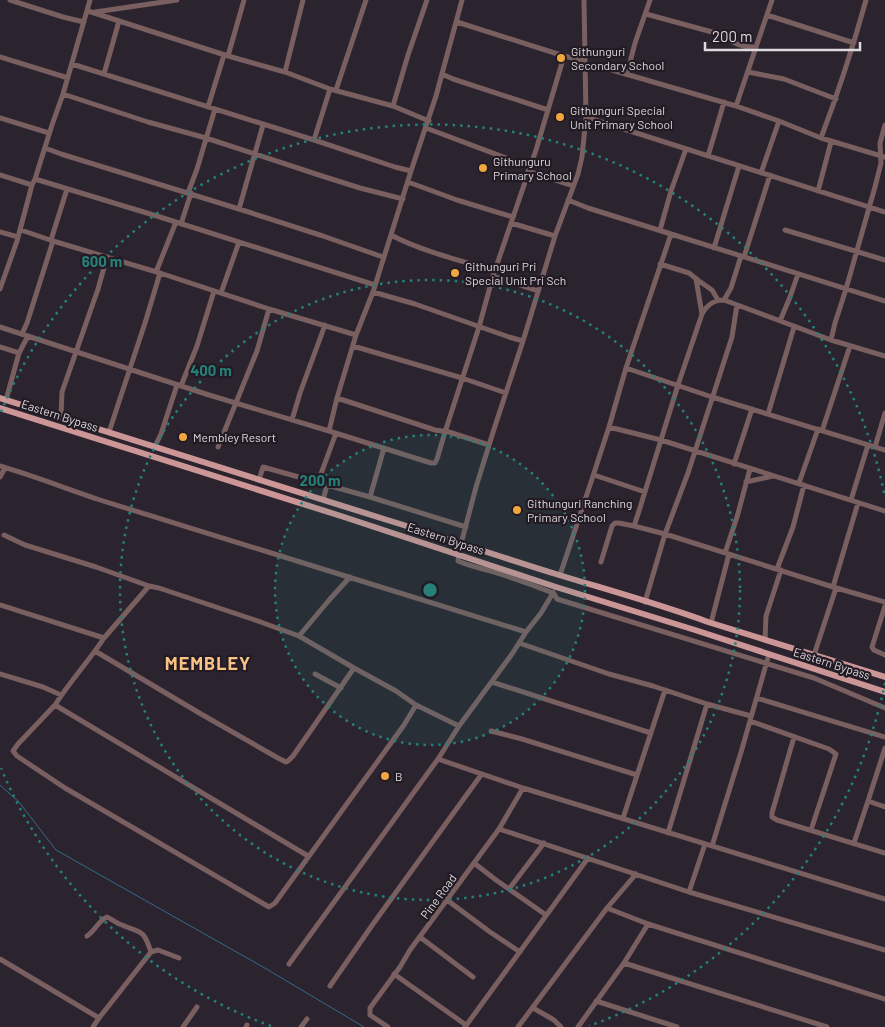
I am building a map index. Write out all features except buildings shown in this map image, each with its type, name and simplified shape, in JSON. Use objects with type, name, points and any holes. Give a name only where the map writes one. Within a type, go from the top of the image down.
[{"type":"main road","name":"Eastern Bypass","points":[[3,399],[885,677]]},
{"type":"main road","name":"Eastern Bypass","points":[[0,408],[459,554],[522,576],[554,590],[629,610],[885,692]]},
{"type":"main road","points":[[522,576],[526,564]]},
{"type":"street","points":[[10,0],[84,22]]},
{"type":"street","points":[[0,289],[21,230],[32,185],[36,179],[84,22],[90,12],[90,0]]},
{"type":"street","points":[[90,12],[177,0]]},
{"type":"street","points":[[208,107],[244,0]]},
{"type":"street","points":[[285,72],[303,0]]},
{"type":"street","points":[[314,140],[366,0]]},
{"type":"street","points":[[393,106],[427,0]]},
{"type":"street","points":[[329,431],[356,335],[373,292],[411,171],[429,121],[462,0]]},
{"type":"street","points":[[461,544],[489,445],[582,157],[586,117],[584,0]]},
{"type":"street","points":[[627,74],[635,43],[650,0]]},
{"type":"street","points":[[736,106],[772,0]]},
{"type":"street","points":[[821,138],[854,43],[866,0]]},
{"type":"street","points":[[90,12],[226,56],[285,72],[333,90],[393,106],[429,121]]},
{"type":"street","points":[[646,14],[723,35],[730,41],[743,46],[756,47]]},
{"type":"street","points":[[767,15],[854,43]]},
{"type":"street","points":[[104,74],[120,21]]},
{"type":"street","points":[[457,22],[585,64],[724,102],[831,142],[883,156]]},
{"type":"street","points":[[0,327],[235,403],[431,463],[435,462],[564,56]]},
{"type":"street","points":[[0,57],[68,78]]},
{"type":"street","points":[[72,64],[411,171]]},
{"type":"street","points":[[748,72],[784,79],[836,98]]},
{"type":"street","points":[[442,74],[548,110]]},
{"type":"street","points":[[63,94],[360,188],[403,199]]},
{"type":"street","points":[[708,156],[724,102]]},
{"type":"street","points":[[109,432],[130,369],[167,242],[178,223],[190,193],[215,110]]},
{"type":"street","points":[[586,117],[885,212]]},
{"type":"street","points":[[0,118],[49,133]]},
{"type":"street","points":[[761,173],[779,121]]},
{"type":"street","points":[[239,208],[263,125]]},
{"type":"street","points":[[831,340],[858,251],[883,156],[880,143],[885,125]]},
{"type":"street","points":[[426,128],[573,186]]},
{"type":"street","points":[[818,191],[831,142]]},
{"type":"street","points":[[45,148],[239,208],[383,257]]},
{"type":"street","points":[[660,230],[686,149]]},
{"type":"street","points":[[714,248],[739,166]]},
{"type":"street","points":[[0,176],[32,185]]},
{"type":"street","points":[[634,526],[702,314],[713,302],[721,300],[731,288],[770,176]]},
{"type":"street","points":[[36,179],[375,286]]},
{"type":"street","points":[[408,182],[555,236]]},
{"type":"street","points":[[3,399],[25,335],[67,189]]},
{"type":"street","points":[[568,200],[588,208],[885,301]]},
{"type":"street","points":[[21,230],[356,335]]},
{"type":"street","points":[[785,230],[885,260]]},
{"type":"street","points":[[0,232],[18,237]]},
{"type":"street","points":[[560,575],[671,234]]},
{"type":"street","points":[[391,235],[538,291]]},
{"type":"street","points":[[221,293],[239,242]]},
{"type":"street","points":[[61,417],[62,392],[98,289],[107,257]]},
{"type":"street","points":[[660,264],[684,271],[696,278],[712,290],[721,300],[831,340],[885,355]]},
{"type":"street","points":[[780,320],[798,274]]},
{"type":"street","points":[[696,278],[702,314]]},
{"type":"street","points":[[155,446],[197,346],[214,291]]},
{"type":"street","points":[[373,292],[415,304],[523,341]]},
{"type":"street","points":[[645,602],[665,534],[688,473],[732,337],[737,305]]},
{"type":"street","points":[[218,447],[256,351],[269,309]]},
{"type":"street","points":[[292,420],[324,325]]},
{"type":"street","points":[[768,414],[794,327]]},
{"type":"street","points":[[353,346],[506,393]]},
{"type":"street","points":[[764,640],[766,616],[793,527],[802,484],[850,346]]},
{"type":"street","points":[[0,347],[19,354]]},
{"type":"street","points":[[626,368],[712,397],[885,450]]},
{"type":"street","points":[[337,398],[435,430],[449,432],[489,445]]},
{"type":"street","points":[[734,464],[752,409]]},
{"type":"street","points":[[875,447],[885,412]]},
{"type":"street","points":[[609,427],[661,440],[885,511]]},
{"type":"street","points":[[318,482],[336,433]]},
{"type":"street","points":[[851,500],[868,444]]},
{"type":"street","points":[[370,497],[384,448]]},
{"type":"street","points":[[0,477],[3,467],[97,499],[526,632]]},
{"type":"street","points":[[259,480],[263,467],[370,497],[466,527]]},
{"type":"street","points":[[711,623],[750,469]]},
{"type":"street","points":[[594,475],[645,492]]},
{"type":"street","points":[[746,482],[774,476]]},
{"type":"street","points":[[323,500],[327,485]]},
{"type":"street","points":[[814,655],[858,503]]},
{"type":"street","points":[[601,562],[612,526],[619,522],[665,534],[885,602]]},
{"type":"street","points":[[4,535],[26,545],[299,636],[396,691],[416,705],[460,726]]},
{"type":"street","points":[[459,554],[458,561],[462,563],[554,590]]},
{"type":"street","points":[[299,636],[350,577]]},
{"type":"street","points":[[149,586],[104,638],[55,705],[18,744],[13,752],[65,788],[269,907],[275,903],[404,725],[416,705]]},
{"type":"street","points":[[554,590],[557,599],[814,678],[885,708]]},
{"type":"street","points":[[289,964],[438,759],[541,613],[554,590]]},
{"type":"street","points":[[0,605],[104,638]]},
{"type":"street","points":[[885,606],[872,647],[874,650],[885,655]]},
{"type":"street","points":[[625,620],[629,610]]},
{"type":"street","points":[[519,643],[751,719],[829,749],[836,754],[811,830]]},
{"type":"street","points":[[96,651],[286,762],[354,668]]},
{"type":"street","points":[[712,846],[769,654]]},
{"type":"street","points":[[0,674],[43,687],[61,695]]},
{"type":"street","points":[[315,674],[341,688]]},
{"type":"street","points":[[492,682],[651,733]]},
{"type":"street","points":[[623,818],[665,690]]},
{"type":"street","points":[[756,698],[885,738]]},
{"type":"street","points":[[668,833],[707,704]]},
{"type":"street","points":[[55,705],[308,856]]},
{"type":"street","points":[[491,731],[637,775]]},
{"type":"street","points":[[794,737],[772,815],[774,819],[885,853]]},
{"type":"street","points":[[854,843],[883,760],[885,748]]},
{"type":"street","points":[[438,759],[522,788],[885,899]]},
{"type":"street","points":[[330,986],[481,775]]},
{"type":"street","name":"Pine Road","points":[[388,1027],[370,1015],[370,1008],[499,829],[522,788]]},
{"type":"street","points":[[868,801],[885,808]]},
{"type":"street","points":[[499,829],[689,892],[885,950]]},
{"type":"street","points":[[509,889],[544,843]]},
{"type":"street","points":[[689,892],[705,844]]},
{"type":"street","points":[[394,974],[466,1026],[588,858]]},
{"type":"street","points":[[474,863],[546,915]]},
{"type":"street","points":[[518,1027],[607,908],[636,874]]},
{"type":"street","points":[[447,900],[520,952]]},
{"type":"street","points":[[607,908],[648,924],[885,998]]},
{"type":"street","points":[[87,936],[95,930],[104,918],[109,918],[122,926],[137,930],[143,934],[151,952]]},
{"type":"street","points":[[578,1027],[624,963],[648,924]]},
{"type":"street","points":[[420,937],[473,977]]},
{"type":"street","points":[[93,1027],[151,952],[158,950],[179,958]]},
{"type":"street","points":[[0,960],[99,1018]]},
{"type":"street","points":[[624,963],[827,1027]]},
{"type":"street","points":[[596,1001],[677,1027]]},
{"type":"street","points":[[183,1027],[197,1007]]},
{"type":"street","points":[[533,1008],[554,1020],[561,1027]]},
{"type":"street","points":[[301,1027],[307,1019]]},
{"type":"waterway","points":[[0,785],[19,802],[56,850],[263,967],[364,1027]]},
{"type":"place","name":"Githunguri Secondary School","points":[[561,58]]},
{"type":"place","name":"Githunguri Special Unit Primary School","points":[[560,117]]},
{"type":"place","name":"Githunguru Primary School","points":[[483,168]]},
{"type":"place","name":"Githunguri Pri Special Unit Pri Sch","points":[[455,273]]},
{"type":"place","name":"Membley Resort","points":[[183,437]]},
{"type":"place","name":"Githunguri Ranching Primary School","points":[[517,510]]},
{"type":"place","name":"B","points":[[385,776]]},
{"type":"district","name":"MEMBLEY","points":[[208,663]]}]
